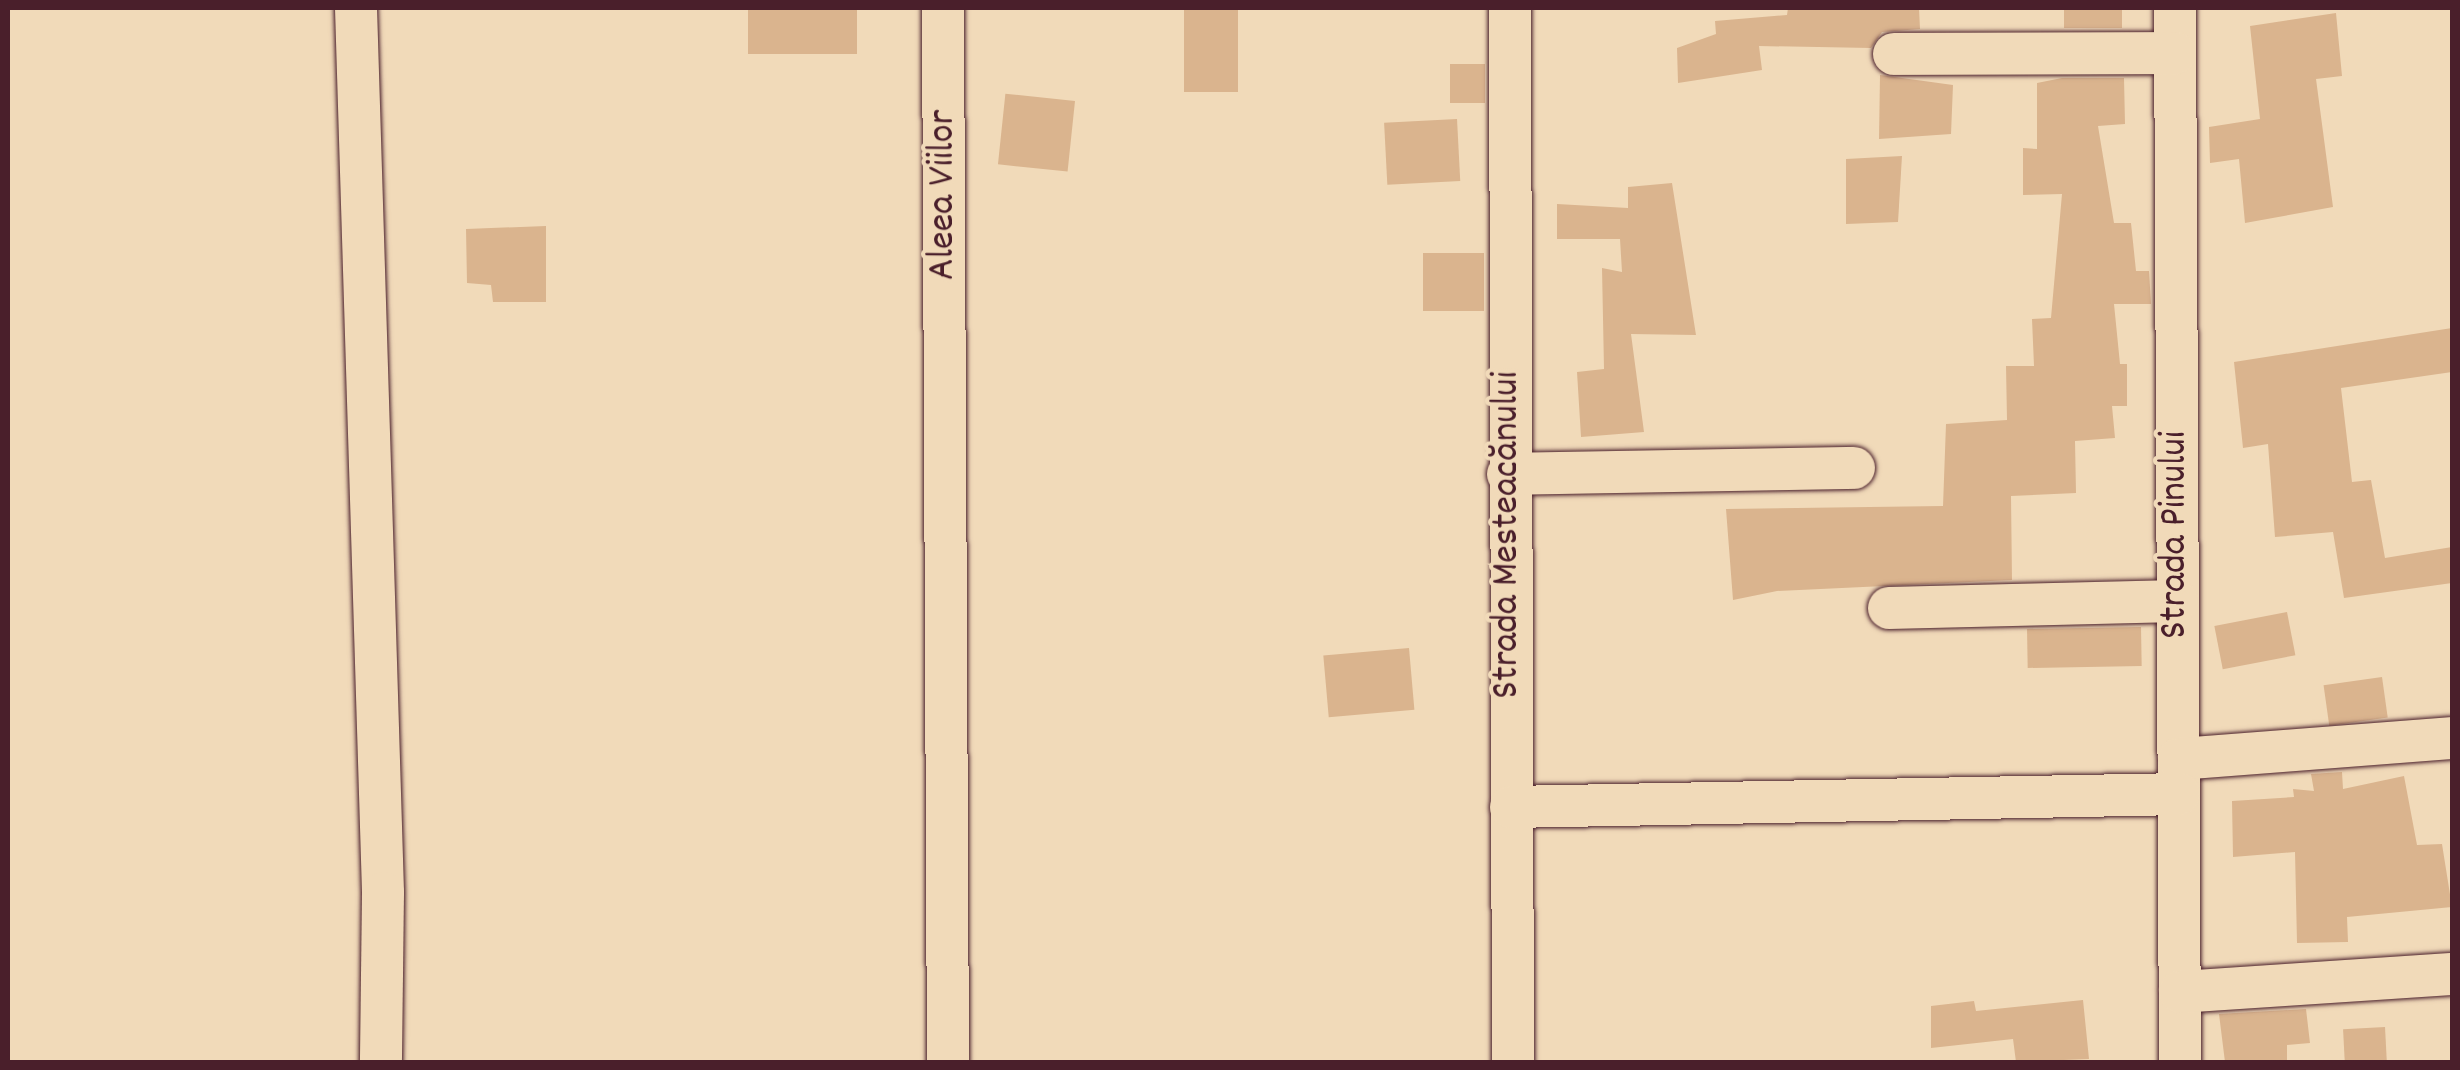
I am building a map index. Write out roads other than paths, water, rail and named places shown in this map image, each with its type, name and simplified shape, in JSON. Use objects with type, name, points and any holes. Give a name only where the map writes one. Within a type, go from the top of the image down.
[{"type":"street","points":[[356,8],[383,893],[380,1062]]},
{"type":"street","name":"Aleea Viilor","points":[[943,8],[948,1062]]},
{"type":"street","name":"Strada Mesteacănului","points":[[1510,8],[1508,474],[1513,1062]]},
{"type":"street","name":"Strada Pinului","points":[[2175,8],[2180,1062]]},
{"type":"street","points":[[1894,54],[2175,53]]},
{"type":"street","points":[[1508,474],[1854,468]]},
{"type":"street","points":[[1890,608],[2177,601]]},
{"type":"street","points":[[1511,807],[2179,776],[2452,738]]},
{"type":"street","points":[[2180,992],[2452,974]]}]
